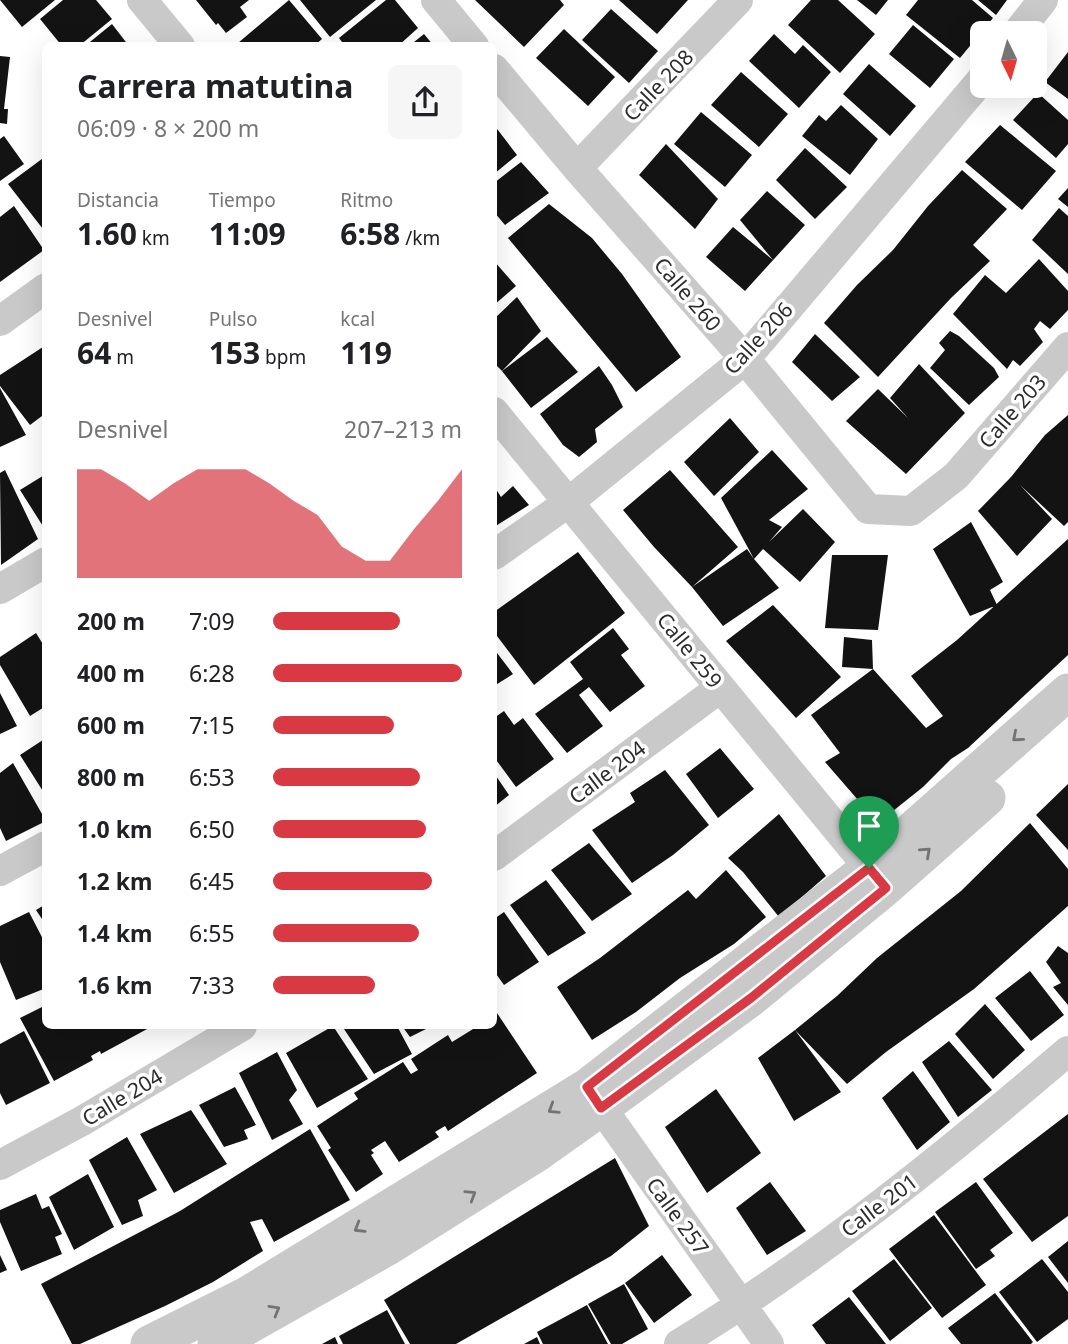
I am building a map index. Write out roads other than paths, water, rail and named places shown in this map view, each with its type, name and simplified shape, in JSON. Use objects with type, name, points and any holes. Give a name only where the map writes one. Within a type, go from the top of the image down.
[{"type":"street","points":[[142,0],[177,42]]},
{"type":"street","points":[[436,0],[471,42]]},
{"type":"street","name":"Calle 208","points":[[577,168],[738,0]]},
{"type":"street","points":[[1026,21],[1043,0]]},
{"type":"street","name":"Calle 260","points":[[497,73],[745,359],[868,509],[911,511],[957,476]]},
{"type":"street","name":"Calle 206","points":[[497,553],[569,502],[745,359],[970,93]]},
{"type":"street","points":[[0,321],[42,291]]},
{"type":"street","name":"Calle 203","points":[[957,476],[1068,347]]},
{"type":"street","name":"Calle 259","points":[[497,416],[877,878]]},
{"type":"street","points":[[0,589],[42,564]]},
{"type":"street","name":"Calle 204","points":[[497,854],[720,688]]},
{"type":"street","points":[[149,1344],[247,1295],[594,1098],[751,998],[1068,692]]},
{"type":"street","points":[[877,878],[1068,724]]},
{"type":"street","points":[[0,871],[42,848]]},
{"type":"street","name":"Calle 204","points":[[0,1165],[82,1121],[237,1029]]},
{"type":"street","name":"Calle 201","points":[[679,1344],[742,1306],[880,1206],[1068,1051]]},
{"type":"street","points":[[216,1344],[386,1248],[539,1152],[594,1098]]},
{"type":"street","name":"Calle 257","points":[[594,1098],[769,1344]]}]
